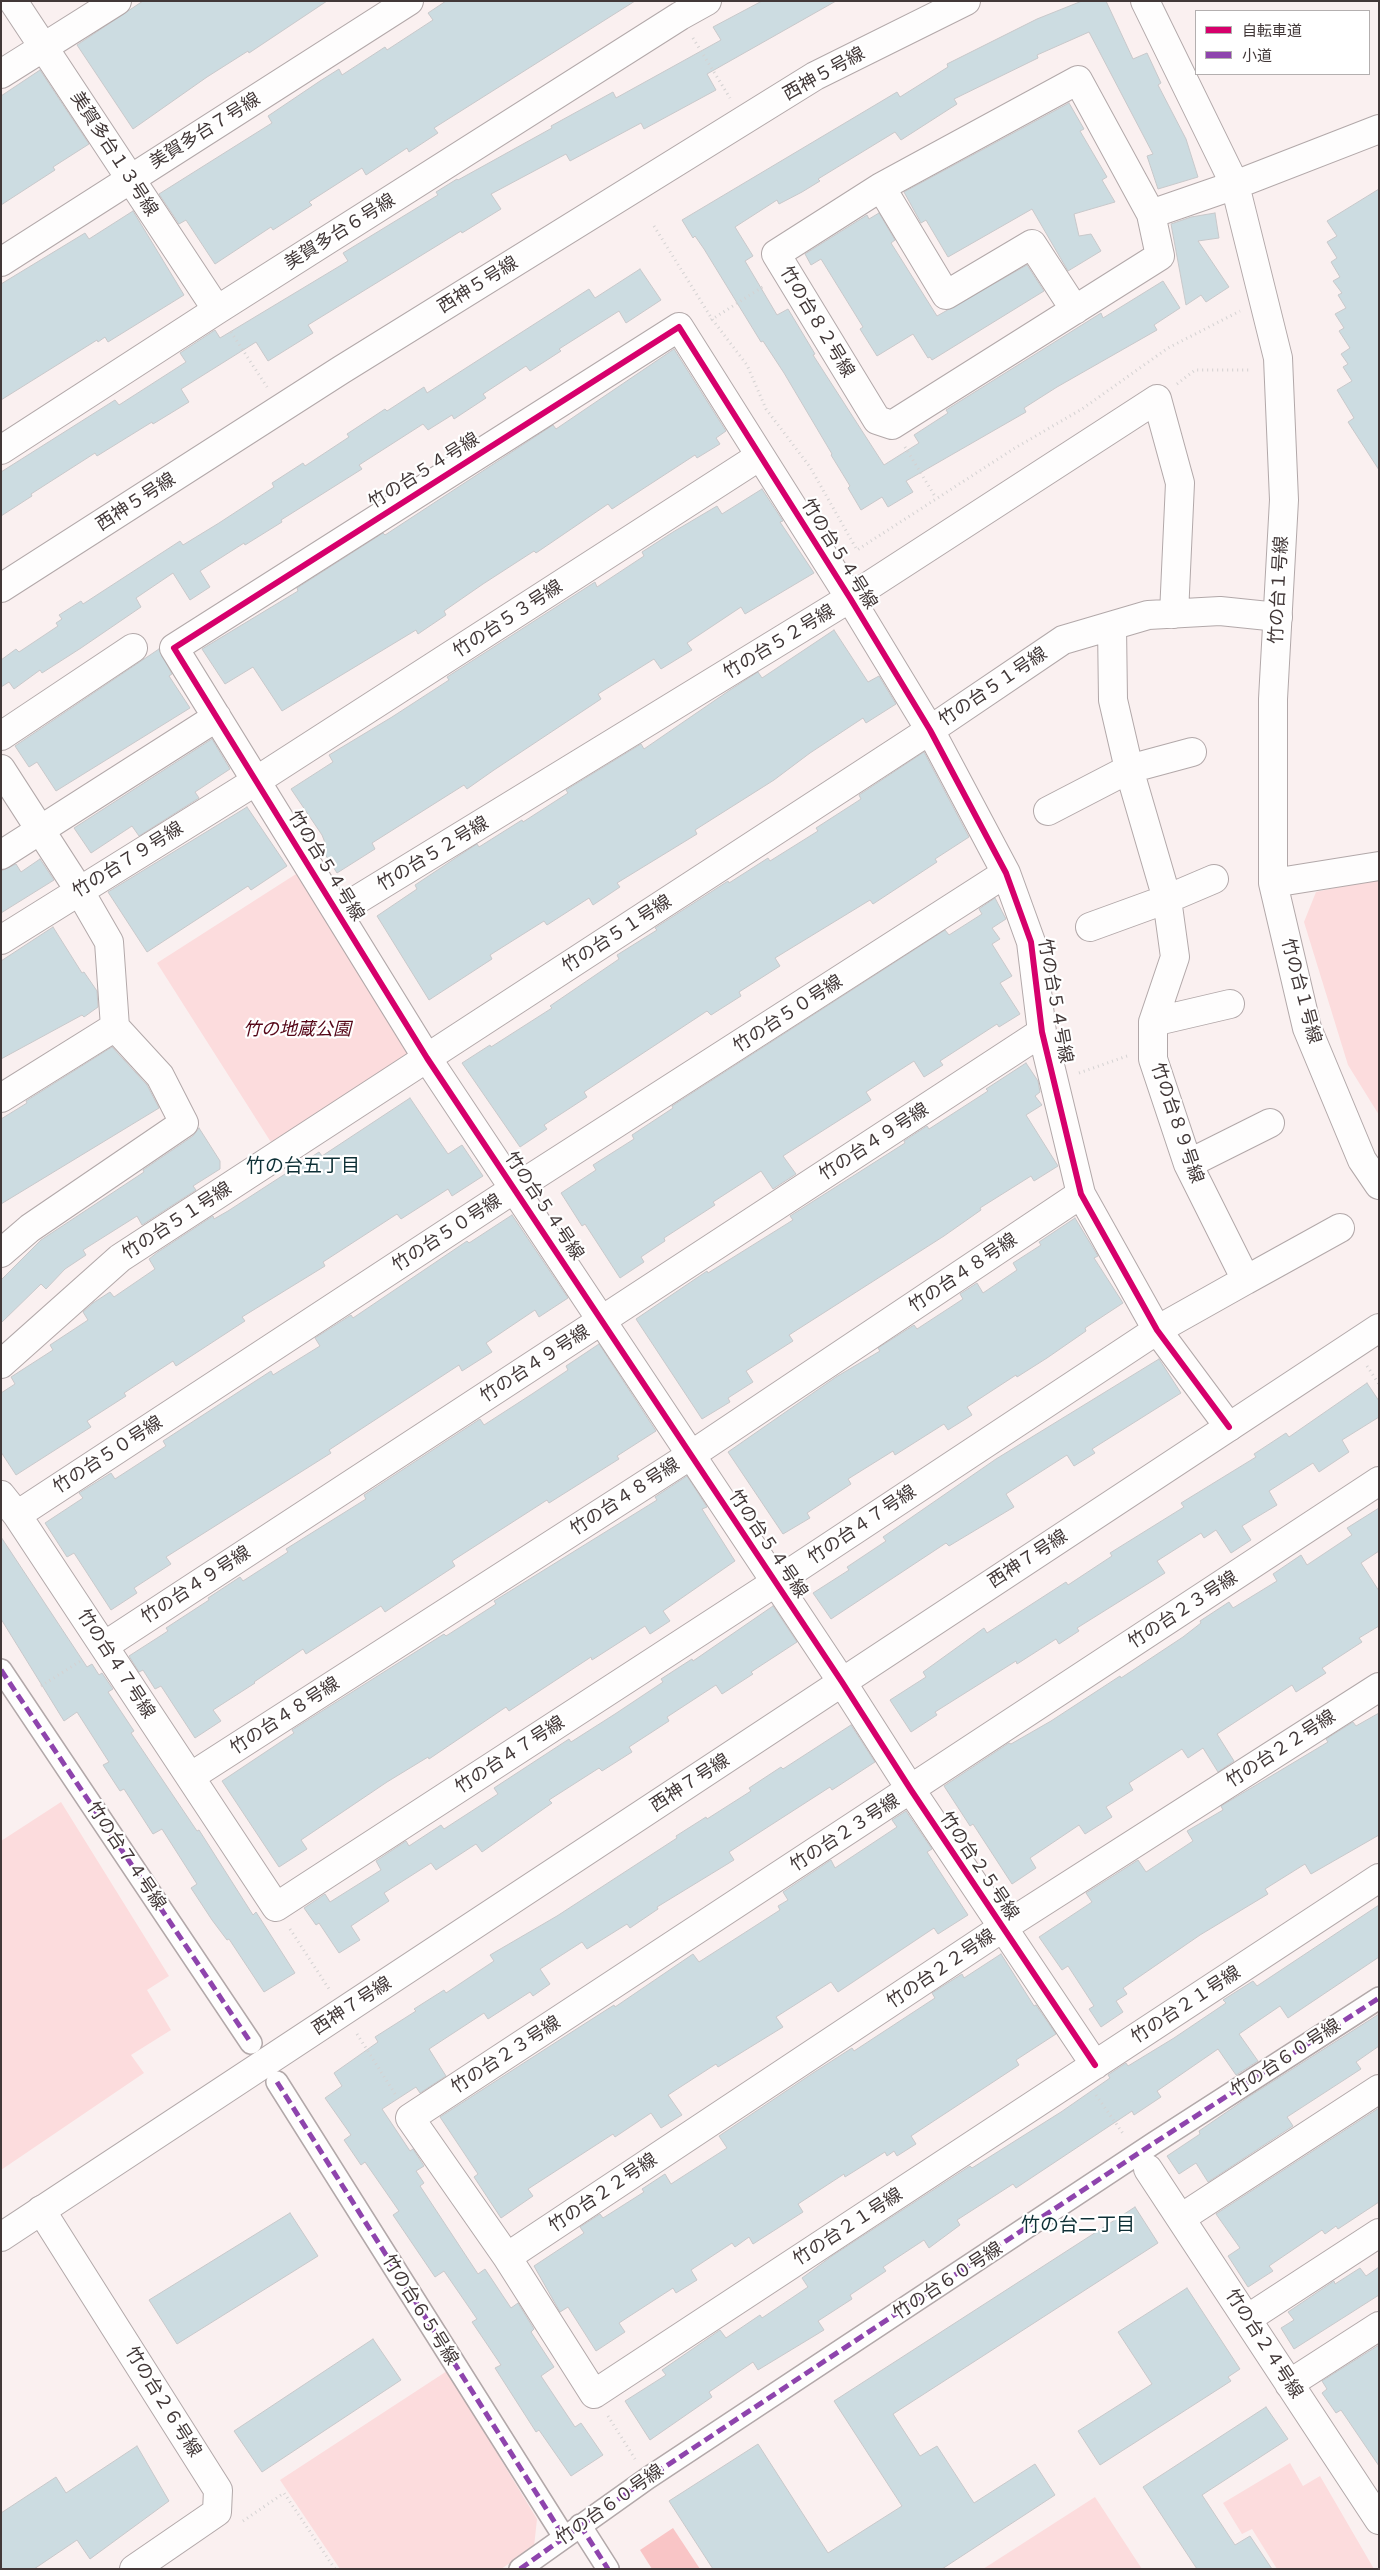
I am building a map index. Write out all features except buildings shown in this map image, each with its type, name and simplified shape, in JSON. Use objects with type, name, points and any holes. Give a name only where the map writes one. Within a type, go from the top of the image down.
[{"type":"street","name":"美賀多台１３号線","points":[[13,1],[216,308]]},
{"type":"street","points":[[1,74],[117,1]]},
{"type":"street","name":"美賀多台７号線","points":[[1,262],[410,1]]},
{"type":"street","name":"美賀多台６号線","points":[[1,450],[675,8],[707,1]]},
{"type":"street","name":"西神５号線","points":[[1,588],[281,409],[815,76],[966,1]]},
{"type":"street","name":"竹の台１号線","points":[[1145,1],[1234,185],[1278,358],[1284,500],[1273,698],[1273,883],[1308,1028],[1362,1160],[1379,1185]]},
{"type":"street","name":"竹の台８２号線","points":[[1078,80],[1151,214],[1160,256],[892,425],[877,420],[776,254],[881,187],[1078,80]]},
{"type":"street","points":[[1151,214],[1234,185],[1379,129]]},
{"type":"street","points":[[881,187],[946,295],[1032,244],[1075,310]]},
{"type":"street","name":"竹の台５４号線","points":[[842,1682],[427,1058],[174,648],[679,327],[850,598],[930,730],[1006,873],[1030,942],[1042,1032],[1081,1194],[1157,1330],[1229,1427]]},
{"type":"street","points":[[1157,399],[1180,483],[1174,614]]},
{"type":"street","name":"竹の台５２号線","points":[[337,912],[850,598],[1157,399]]},
{"type":"street","name":"竹の台５３号線","points":[[256,781],[760,456]]},
{"type":"street","name":"竹の台５１号線","points":[[1,1364],[120,1258],[930,730],[1063,640],[1148,615],[1220,611],[1278,617]]},
{"type":"street","name":"竹の台８９号線","points":[[1112,626],[1113,700],[1129,769],[1167,899],[1175,957],[1153,1034],[1153,1059],[1188,1164],[1246,1280]]},
{"type":"street","points":[[1,736],[133,648]]},
{"type":"street","points":[[1,856],[217,718]]},
{"type":"street","points":[[1048,812],[1129,769],[1192,752]]},
{"type":"street","points":[[1,769],[80,890],[109,942],[115,1027],[160,1076],[184,1123],[30,1228],[1,1253]]},
{"type":"street","name":"竹の台７９号線","points":[[1,940],[256,781]]},
{"type":"street","points":[[1273,883],[1379,866]]},
{"type":"street","name":"竹の台５０号線","points":[[9,1505],[514,1190],[1006,873]]},
{"type":"street","points":[[1090,926],[1167,899],[1214,879]]},
{"type":"street","points":[[1153,1034],[1230,1004]]},
{"type":"street","points":[[1,1098],[115,1027]]},
{"type":"street","name":"竹の台４９号線","points":[[104,1646],[1042,1032]]},
{"type":"street","points":[[1188,1164],[1270,1123]]},
{"type":"street","name":"竹の台４８号線","points":[[190,1777],[691,1455],[1081,1194]]},
{"type":"street","points":[[1157,1330],[1340,1228]]},
{"type":"street","name":"西神７号線","points":[[1,2237],[1379,1328]]},
{"type":"street","name":"竹の台４７号線","points":[[9,1505],[276,1907],[776,1582],[1157,1330]]},
{"type":"street","name":"竹の台２３号線","points":[[410,2118],[1379,1481]]},
{"type":"street","name":"竹の台７４号線","points":[[1,1670],[251,2043]]},
{"type":"street","name":"竹の台２５号線","points":[[842,1682],[1002,1928],[1088,2069]]},
{"type":"street","name":"竹の台２２号線","points":[[507,2257],[1002,1928],[1379,1686]]},
{"type":"street","name":"竹の台２１号線","points":[[594,2394],[1379,1878]]},
{"type":"street","name":"竹の台６０号線","points":[[520,2569],[572,2531],[1143,2162],[1379,1998]]},
{"type":"street","name":"竹の台６５号線","points":[[277,2082],[572,2531],[608,2569]]},
{"type":"street","points":[[1181,2218],[1379,2089]]},
{"type":"street","points":[[410,2118],[507,2257],[594,2394]]},
{"type":"street","name":"竹の台２４号線","points":[[1143,2162],[1379,2520]]},
{"type":"street","name":"竹の台２６号線","points":[[41,2210],[218,2490],[217,2512],[134,2569]]},
{"type":"street","points":[[1247,2319],[1379,2233]]},
{"type":"street","points":[[1289,2384],[1379,2326]]},
{"type":"path","points":[[675,8],[744,120]]},
{"type":"path","points":[[685,336],[786,272]]},
{"type":"path","points":[[216,308],[281,409]]},
{"type":"path","points":[[1157,399],[1195,370],[1279,370]]},
{"type":"path","points":[[892,425],[936,498]]},
{"type":"path","points":[[1054,1081],[1153,1034]]},
{"type":"path","points":[[20,1699],[104,1646]]},
{"type":"path","points":[[276,1907],[410,2118]]},
{"type":"path","points":[[1088,2069],[1143,2162]]},
{"type":"path","points":[[594,2394],[638,2464]]},
{"type":"path","points":[[258,2510],[284,2493],[335,2569]]},
{"type":"green space","name":"竹の地蔵公園","points":[[296,874],[408,1048],[405,1060],[274,1147],[157,963]]},
{"type":"green space","points":[[1379,878],[1379,1115],[1348,1065],[1304,922],[1316,892]]},
{"type":"green space","points":[[61,1802],[169,1976],[147,1990],[171,2030],[131,2055],[144,2073],[1,2170],[1,1841]]},
{"type":"green space","points":[[447,2371],[537,2519],[534,2547],[501,2569],[340,2569],[280,2480]]},
{"type":"green space","points":[[1290,2463],[1303,2486],[1320,2476],[1374,2569],[1277,2569],[1252,2529],[1242,2534],[1223,2503]]},
{"type":"green space","points":[[1095,2497],[1142,2569],[983,2569]]},
{"type":"shaded area","points":[[673,2528],[700,2569],[652,2569],[640,2550]]},
{"type":"marked path","points":[[1,1670],[251,2043]]},
{"type":"marked path","points":[[520,2569],[648,2478],[1154,2143],[1379,1998]]},
{"type":"marked path","points":[[277,2082],[564,2537]]},
{"type":"marked path","points":[[580,2525],[608,2569]]},
{"type":"cycle path","points":[[1095,2065],[427,1058],[174,648],[679,327],[850,598],[930,730],[1006,873],[1031,942],[1042,1032],[1081,1194],[1157,1330],[1229,1427]]},
{"type":"district","name":"竹の台五丁目","points":[[303,1166]]},
{"type":"district","name":"竹の台二丁目","points":[[1078,2225]]}]
